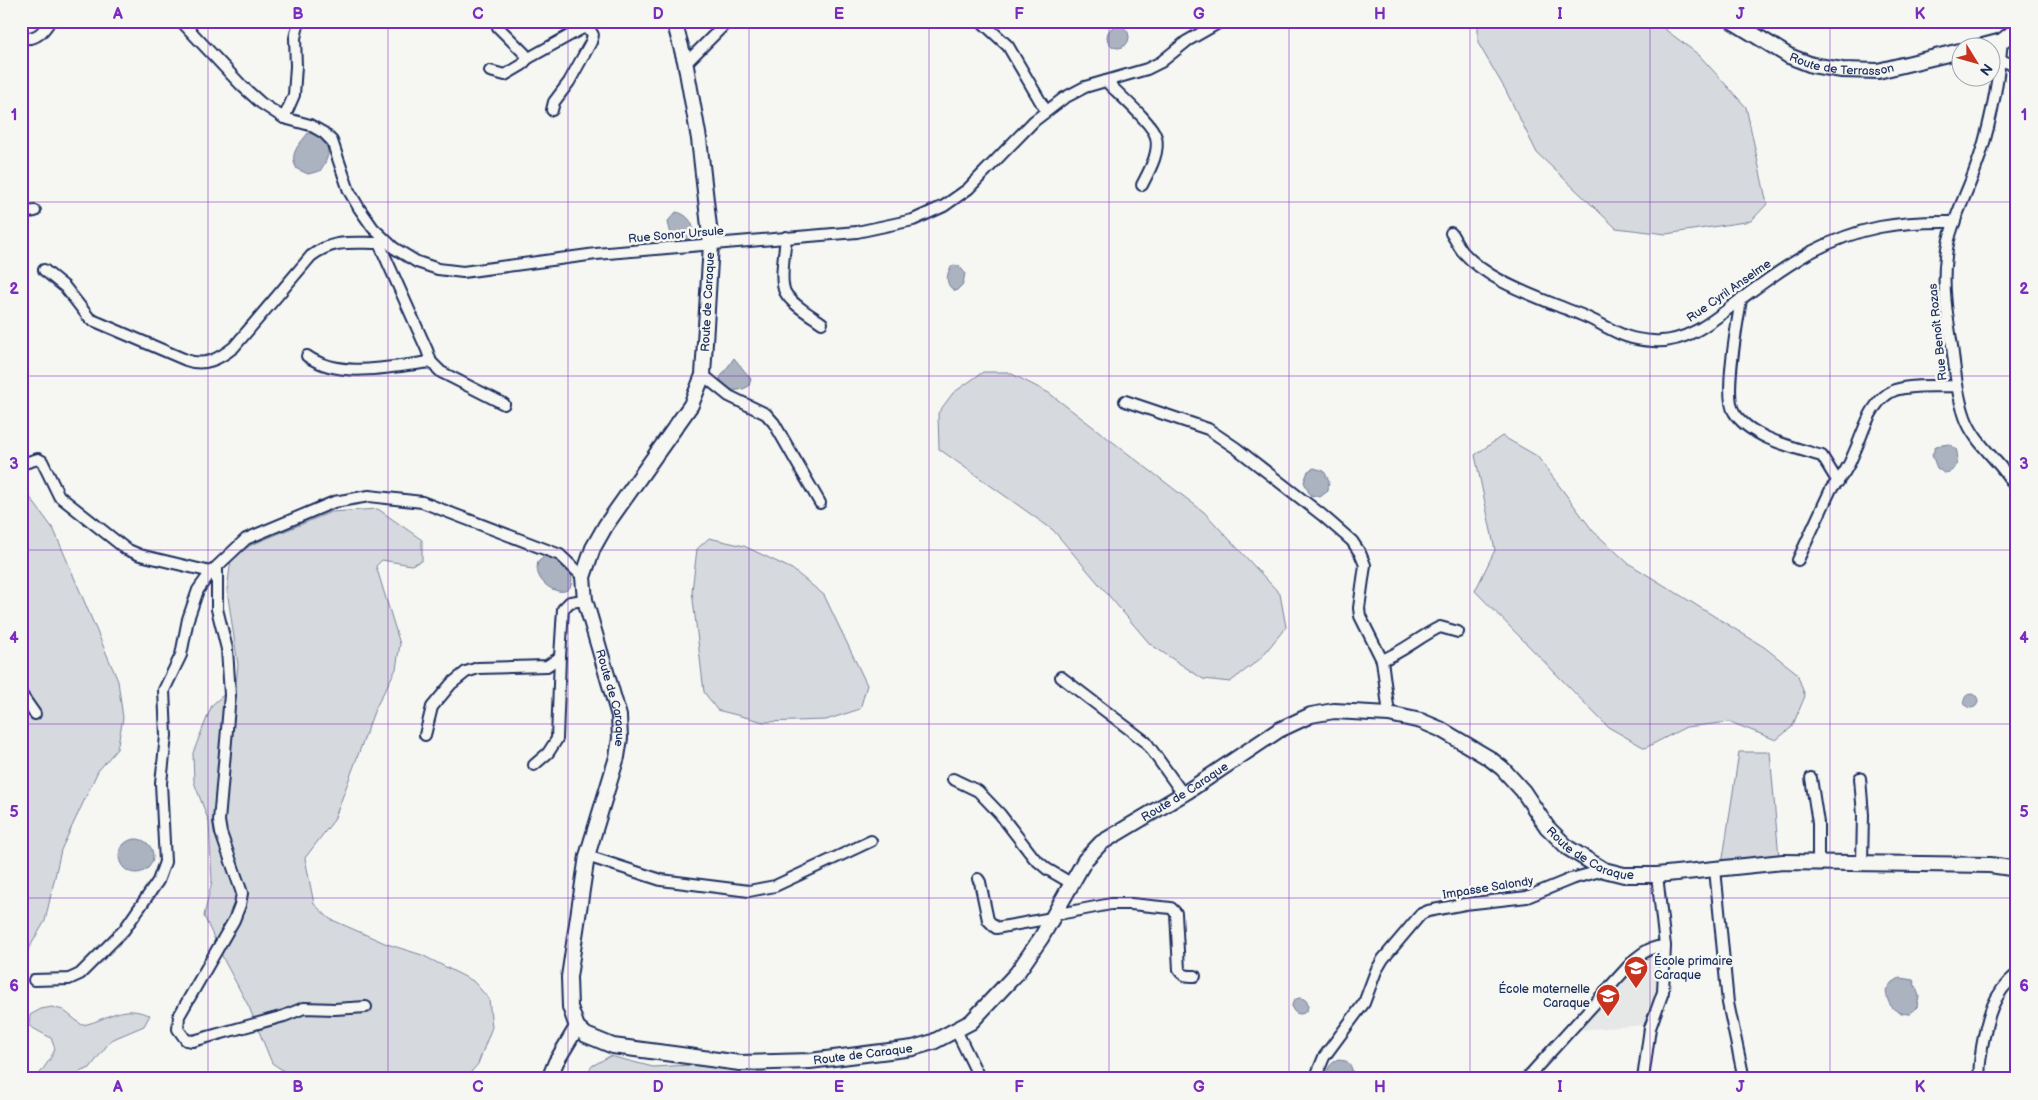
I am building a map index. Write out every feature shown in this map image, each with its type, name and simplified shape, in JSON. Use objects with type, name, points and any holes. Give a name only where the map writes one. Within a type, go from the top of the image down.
[{"type":"street","points":[[23,38],[31,39],[39,35],[50,21]]},
{"type":"street","name":"Rue Sonor Ursule","points":[[181,21],[242,86],[261,103],[284,118],[310,125],[324,133],[332,141],[349,191],[382,241],[417,262],[438,270],[463,272],[596,254],[868,230],[900,224],[930,214],[968,189],[1046,111],[1075,92],[1147,70],[1161,62],[1187,41],[1222,21]]},
{"type":"street","points":[[284,118],[294,95],[295,38],[299,21]]},
{"type":"street","points":[[496,21],[498,27],[526,54],[527,59]]},
{"type":"street","name":"Route de Caraque","points":[[674,21],[679,33],[686,63],[699,139],[711,244],[703,375],[691,405],[602,532],[590,554],[583,576],[585,600],[619,716],[620,738],[618,757],[587,856],[569,977],[570,1007],[577,1027],[586,1035],[613,1046],[740,1063],[810,1060],[914,1048],[933,1042],[971,1022],[1017,973],[1029,958],[1084,860],[1101,844],[1183,794],[1278,730],[1311,715],[1334,711],[1388,714],[1421,721],[1440,729],[1489,758],[1514,780],[1547,827],[1568,848],[1604,870],[1633,876],[1657,875],[1783,862],[1990,864],[2017,868]]},
{"type":"street","points":[[686,63],[728,21]]},
{"type":"street","points":[[981,21],[1008,46],[1046,111]]},
{"type":"street","name":"Route de Terrasson","points":[[1732,21],[1789,56],[1812,65],[1842,70],[1878,71],[1950,53]]},
{"type":"street","points":[[490,71],[505,75],[522,65],[527,59],[583,28],[590,30],[592,42],[569,82],[554,102],[552,110]]},
{"type":"street","points":[[2002,41],[2017,29]]},
{"type":"street","name":"Rue Benoît Rozas","points":[[2000,60],[2002,41]]},
{"type":"street","points":[[2000,60],[2017,66]]},
{"type":"street","points":[[1106,81],[1144,120],[1156,136],[1155,156],[1142,185]]},
{"type":"street","name":"Rue Benoît Rozas","points":[[1995,88],[1986,134],[1955,222],[1946,255],[1944,293],[1957,386],[1965,418],[1974,434],[2012,481],[2017,491]]},
{"type":"street","points":[[21,213],[35,211]]},
{"type":"street","name":"Rue Cyril Anselme","points":[[1451,233],[1469,258],[1492,275],[1530,294],[1588,318],[1618,335],[1664,341],[1681,338],[1710,323],[1741,298],[1808,254],[1852,234],[1897,223],[1955,222]]},
{"type":"street","points":[[786,237],[784,290],[790,299],[822,323]]},
{"type":"street","points":[[44,270],[65,287],[90,319],[194,363],[207,362],[221,357],[234,347],[311,256],[324,247],[345,243],[382,241],[428,350],[431,362],[441,372],[504,404]]},
{"type":"street","points":[[1741,298],[1729,398],[1734,412],[1744,423],[1768,439],[1822,456],[1838,482]]},
{"type":"street","points":[[308,356],[323,364],[360,369],[394,368],[431,362]]},
{"type":"street","points":[[703,375],[729,396],[755,408],[770,419],[820,503]]},
{"type":"street","points":[[1798,560],[1827,496],[1838,482],[1854,454],[1865,425],[1882,398],[1894,391],[1908,387],[1957,386]]},
{"type":"street","points":[[1125,401],[1208,429],[1236,448],[1322,515],[1352,541],[1365,565],[1359,608],[1360,616],[1382,660],[1388,714]]},
{"type":"street","points":[[21,464],[38,459],[42,461],[59,496],[126,549],[140,555],[214,570]]},
{"type":"street","points":[[34,980],[69,979],[80,974],[124,930],[158,881],[165,862],[162,783],[166,736],[164,690],[181,655],[188,619],[198,590],[214,570],[246,539],[334,502],[369,496],[422,502],[527,544],[560,555],[583,576]]},
{"type":"street","points":[[214,570],[217,610],[227,649],[230,695],[219,821],[242,893],[234,920],[179,1016],[178,1029],[186,1040],[193,1041],[284,1016],[304,1008],[346,1009],[366,1006]]},
{"type":"street","points":[[534,765],[548,753],[557,739],[563,609],[570,602],[585,600]]},
{"type":"street","points":[[1382,660],[1407,648],[1425,634],[1440,627],[1458,632]]},
{"type":"street","points":[[425,735],[432,707],[451,684],[466,672],[478,668],[547,666],[560,658]]},
{"type":"street","points":[[1061,677],[1146,742],[1183,794]]},
{"type":"street","points":[[21,694],[35,714]]},
{"type":"street","points":[[1811,778],[1818,823],[1818,862]]},
{"type":"street","points":[[1860,778],[1863,815],[1862,862]]},
{"type":"street","points":[[953,779],[978,790],[1000,814],[1034,858],[1047,869],[1071,883]]},
{"type":"street","points":[[587,856],[661,880],[749,891],[775,886],[871,841]]},
{"type":"street","points":[[1715,869],[1728,1003],[1744,1079]]},
{"type":"street","name":"Impasse Salondy","points":[[1316,1079],[1324,1057],[1364,1003],[1376,971],[1383,959],[1421,914],[1465,904],[1527,897],[1571,879],[1604,870]]},
{"type":"street","points":[[1642,1079],[1650,1028],[1663,992],[1665,946],[1657,875]]},
{"type":"street","points":[[978,880],[988,920],[996,928],[1111,904],[1171,908],[1176,913],[1179,970],[1187,976],[1195,976]]},
{"type":"street","points":[[1526,1079],[1635,959],[1660,946],[1665,946]]},
{"type":"street","points":[[1980,1079],[1980,1061],[1989,1013],[2001,990],[2017,974]]},
{"type":"street","points":[[549,1079],[577,1027]]},
{"type":"street","points":[[956,1030],[980,1079]]},
{"type":"shaded area","points":[[1478,21],[1654,21],[1699,55],[1746,107],[1767,204],[1751,221],[1666,234],[1616,228],[1537,153],[1505,89],[1478,43]]},
{"type":"shaded area","points":[[1118,26],[1126,29],[1129,37],[1126,45],[1118,48],[1110,45],[1107,37],[1110,29]]},
{"type":"shaded area","points":[[308,133],[323,141],[328,149],[328,153],[320,171],[308,174],[297,169],[294,154]]},
{"type":"shaded area","points":[[676,212],[689,219],[692,224],[692,238],[688,242],[679,241],[671,233],[668,221]]},
{"type":"shaded area","points":[[953,265],[959,266],[965,273],[963,284],[956,291],[952,289],[947,280],[950,268]]},
{"type":"shaded area","points":[[734,358],[751,379],[749,386],[740,390],[728,389],[720,378]]},
{"type":"shaded area","points":[[983,372],[1008,372],[1049,393],[1204,512],[1280,594],[1286,627],[1260,659],[1230,682],[1203,679],[1150,644],[1053,530],[939,449],[938,413],[953,393]]},
{"type":"shaded area","points":[[1502,436],[1537,456],[1593,531],[1628,563],[1764,647],[1797,673],[1805,696],[1792,727],[1776,740],[1730,722],[1686,727],[1645,748],[1608,727],[1475,591],[1495,550],[1475,455]]},
{"type":"shaded area","points":[[1949,444],[1956,449],[1958,457],[1955,468],[1944,473],[1937,468],[1932,455],[1936,446]]},
{"type":"shaded area","points":[[1314,468],[1324,471],[1329,481],[1328,491],[1320,497],[1310,495],[1304,482],[1308,471]]},
{"type":"shaded area","points":[[21,485],[54,530],[118,681],[123,718],[117,749],[98,771],[61,850],[45,921],[21,962]]},
{"type":"shaded area","points":[[378,509],[422,540],[422,561],[411,565],[382,560],[376,566],[400,644],[396,669],[375,709],[334,820],[305,858],[314,904],[330,919],[387,944],[422,955],[473,981],[489,999],[492,1027],[478,1064],[465,1079],[296,1079],[272,1063],[249,1007],[225,962],[204,916],[212,881],[209,822],[194,782],[193,753],[212,705],[236,684],[238,665],[227,590],[231,559],[251,545],[331,512]]},
{"type":"shaded area","points":[[709,538],[744,546],[792,569],[824,595],[867,685],[860,709],[826,720],[764,722],[717,710],[704,692],[692,591],[697,549]]},
{"type":"shaded area","points":[[546,555],[556,558],[570,570],[572,582],[569,589],[563,591],[556,590],[541,580],[538,572],[538,562]]},
{"type":"shaded area","points":[[1968,694],[1974,694],[1978,701],[1974,708],[1968,708],[1964,704],[1964,698]]},
{"type":"shaded area","points":[[1739,752],[1770,752],[1779,858],[1722,865]]},
{"type":"shaded area","points":[[136,839],[143,840],[148,844],[152,849],[152,863],[148,868],[143,872],[136,873],[129,872],[124,868],[120,863],[119,856],[120,849],[124,844],[129,840]]},
{"type":"shaded area","name":"École primaire Caraque","points":[[1661,951],[1661,980],[1646,1025],[1577,1030],[1646,954]]},
{"type":"shaded area","points":[[1900,978],[1913,980],[1919,996],[1917,1007],[1910,1014],[1904,1014],[1892,1008],[1888,1000],[1886,990],[1892,982]]},
{"type":"shaded area","points":[[1297,998],[1303,998],[1308,1003],[1306,1012],[1297,1014],[1292,1009],[1292,1003]]},
{"type":"shaded area","points":[[52,1007],[63,1010],[82,1025],[121,1012],[133,1011],[150,1015],[144,1026],[111,1040],[90,1068],[79,1072],[73,1079],[36,1079],[55,1049],[51,1038],[29,1026],[30,1015],[41,1009]]},
{"type":"shaded area","points":[[610,1056],[653,1067],[690,1065],[767,1073],[766,1079],[582,1079],[592,1066]]},
{"type":"shaded area","points":[[1338,1060],[1346,1061],[1350,1065],[1352,1071],[1350,1079],[1328,1079],[1329,1067]]},
{"type":"place","name":"École primaire Caraque","points":[[1636,989]]},
{"type":"place","name":"École maternelle Caraque","points":[[1608,1017]]}]
